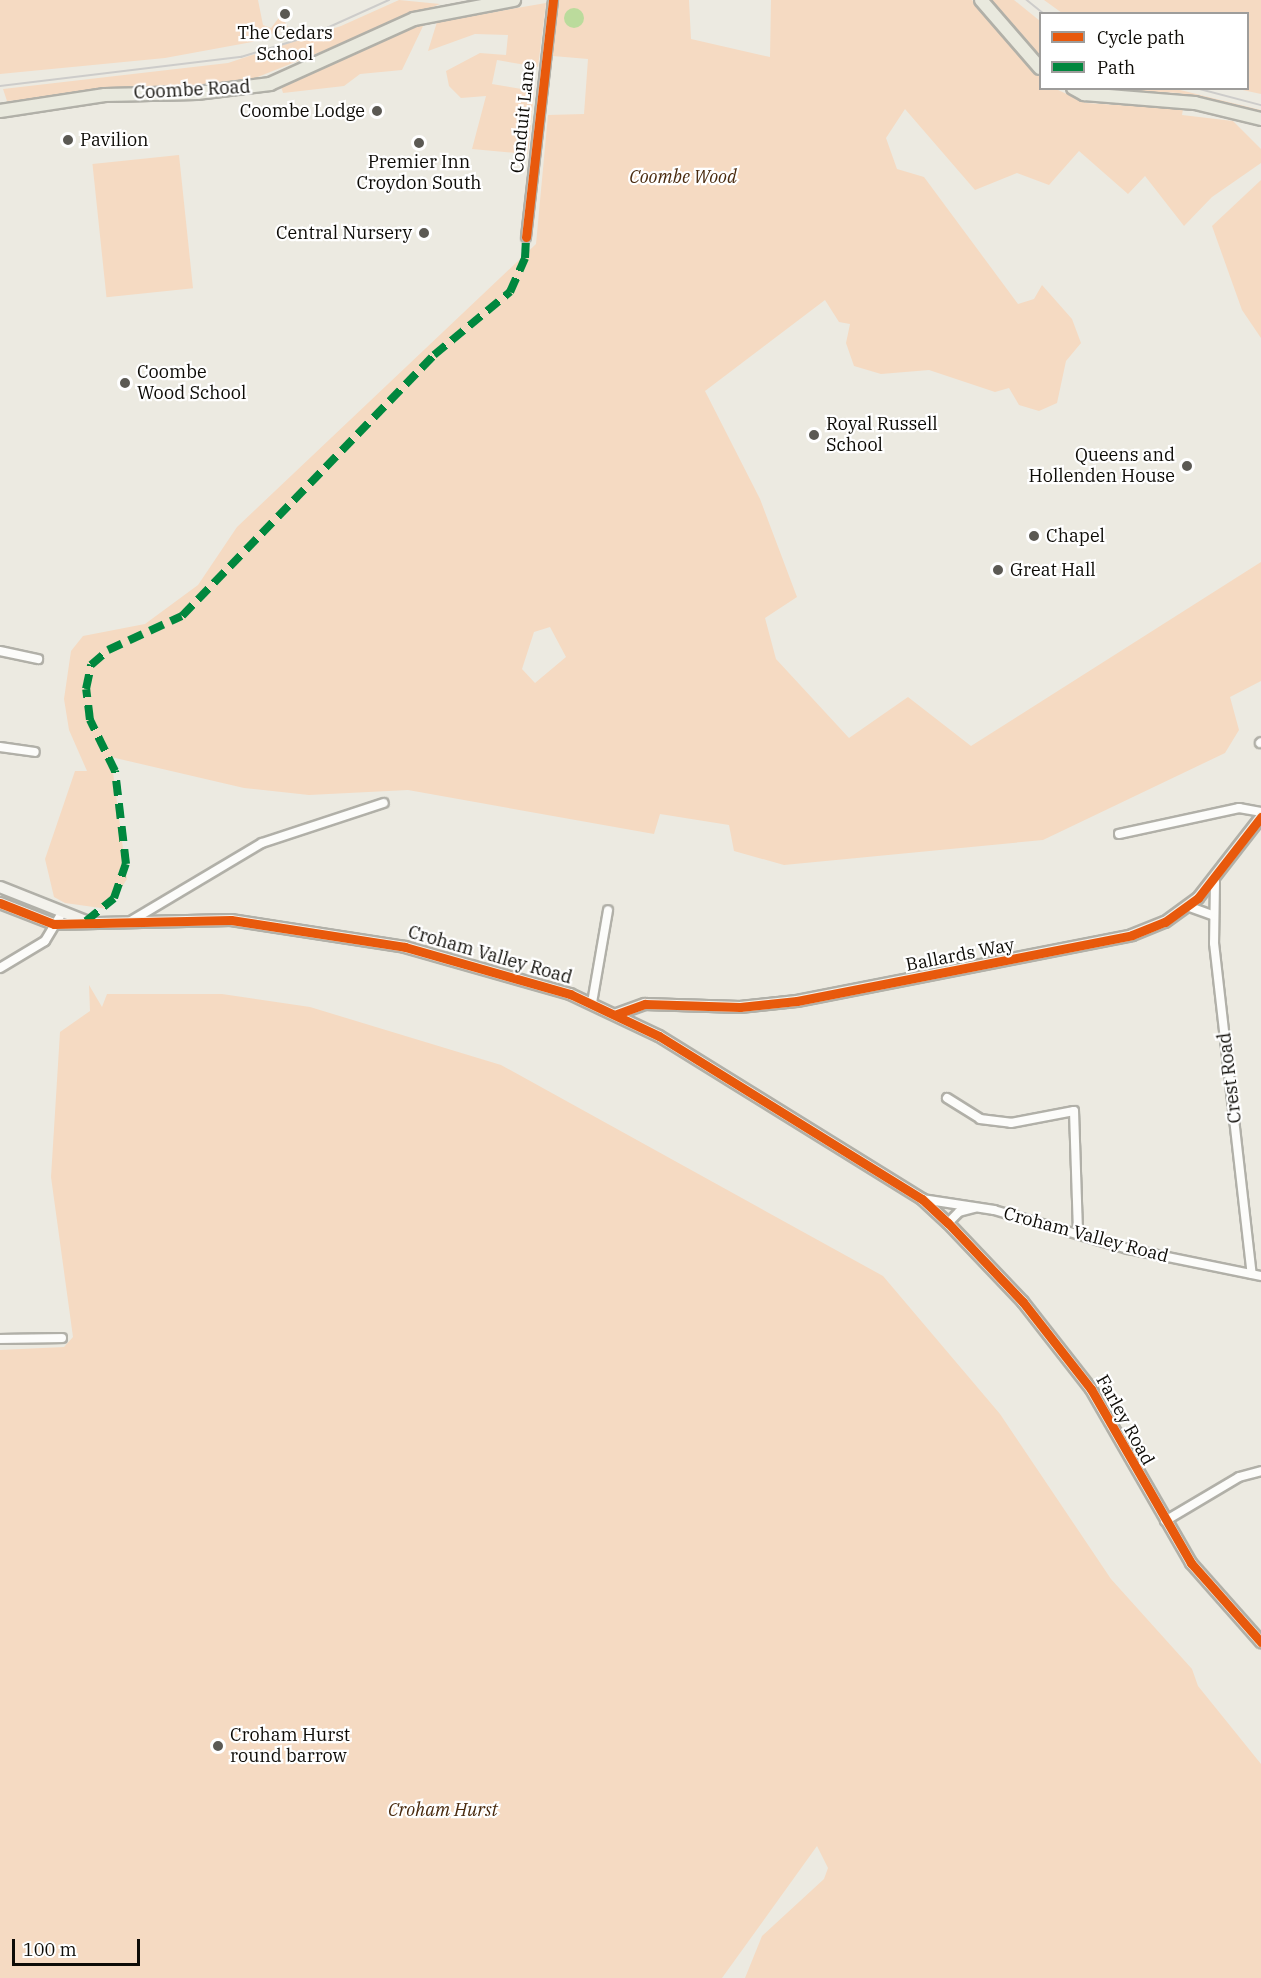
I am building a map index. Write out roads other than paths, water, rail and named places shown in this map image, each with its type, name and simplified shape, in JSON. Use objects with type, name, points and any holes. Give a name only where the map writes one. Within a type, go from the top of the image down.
[{"type":"main road","name":"Coombe Road","points":[[0,111],[105,95],[197,93],[270,84],[414,19],[514,0]]},
{"type":"main road","points":[[981,0],[1039,66]]},
{"type":"main road","points":[[1077,90],[1084,94],[1195,104],[1261,119]]},
{"type":"street","name":"Conduit Lane","points":[[526,237],[554,0]]},
{"type":"street","points":[[0,651],[38,659]]},
{"type":"street","points":[[0,747],[35,752]]},
{"type":"street","points":[[131,921],[262,843],[384,803]]},
{"type":"street","points":[[1119,834],[1239,808],[1261,812]]},
{"type":"street","name":"Ballards Way","points":[[617,1014],[645,1004],[740,1007],[797,1001],[939,977],[1132,935],[1187,906],[1215,882],[1261,817]]},
{"type":"street","name":"Crest Road","points":[[1215,882],[1212,915],[1252,1274]]},
{"type":"street","name":"Croham Valley Road","points":[[0,887],[60,918]]},
{"type":"street","name":"Croham Valley Road","points":[[0,903],[60,918],[86,921],[231,920],[321,932],[475,965],[592,1003],[617,1014],[922,1199],[981,1207],[1078,1232],[1128,1250],[1261,1276]]},
{"type":"street","points":[[1187,906],[1212,915]]},
{"type":"street","points":[[592,1003],[608,910]]},
{"type":"street","points":[[0,968],[45,941],[60,918]]},
{"type":"street","points":[[947,1098],[980,1119],[1011,1123],[1074,1111],[1078,1232]]},
{"type":"street","name":"Farley Road","points":[[922,1199],[1023,1302],[1091,1389],[1191,1563],[1261,1642]]},
{"type":"street","name":"Croham Valley Road","points":[[948,1223],[964,1209],[981,1207]]},
{"type":"street","points":[[0,1339],[62,1338]]},
{"type":"street","points":[[1165,1521],[1229,1482],[1261,1471]]},
{"type":"tram line","points":[[0,86],[241,57],[307,37],[389,0]]},
{"type":"tram line","points":[[1027,0],[1042,12]]},
{"type":"tram line","points":[[1204,90],[1261,105]]},
{"type":"place","name":"The Cedars School","points":[[285,14]]},
{"type":"place","name":"Coombe Lodge","points":[[377,111]]},
{"type":"place","name":"Pavilion","points":[[68,140]]},
{"type":"place","name":"Premier Inn Croydon South","points":[[419,143]]},
{"type":"place","name":"Central Nursery","points":[[424,233]]},
{"type":"place","name":"Coombe Wood School","points":[[125,383]]},
{"type":"place","name":"Royal Russell School","points":[[814,435]]},
{"type":"place","name":"Queens and Hollenden House","points":[[1187,466]]},
{"type":"place","name":"Chapel","points":[[1034,536]]},
{"type":"place","name":"Great Hall","points":[[998,570]]},
{"type":"place","name":"Croham Hurst round barrow","points":[[218,1746]]},
{"type":"park label","name":"Coombe Wood","points":[[683,177]]},
{"type":"park label","name":"Croham Hurst","points":[[443,1810]]}]
